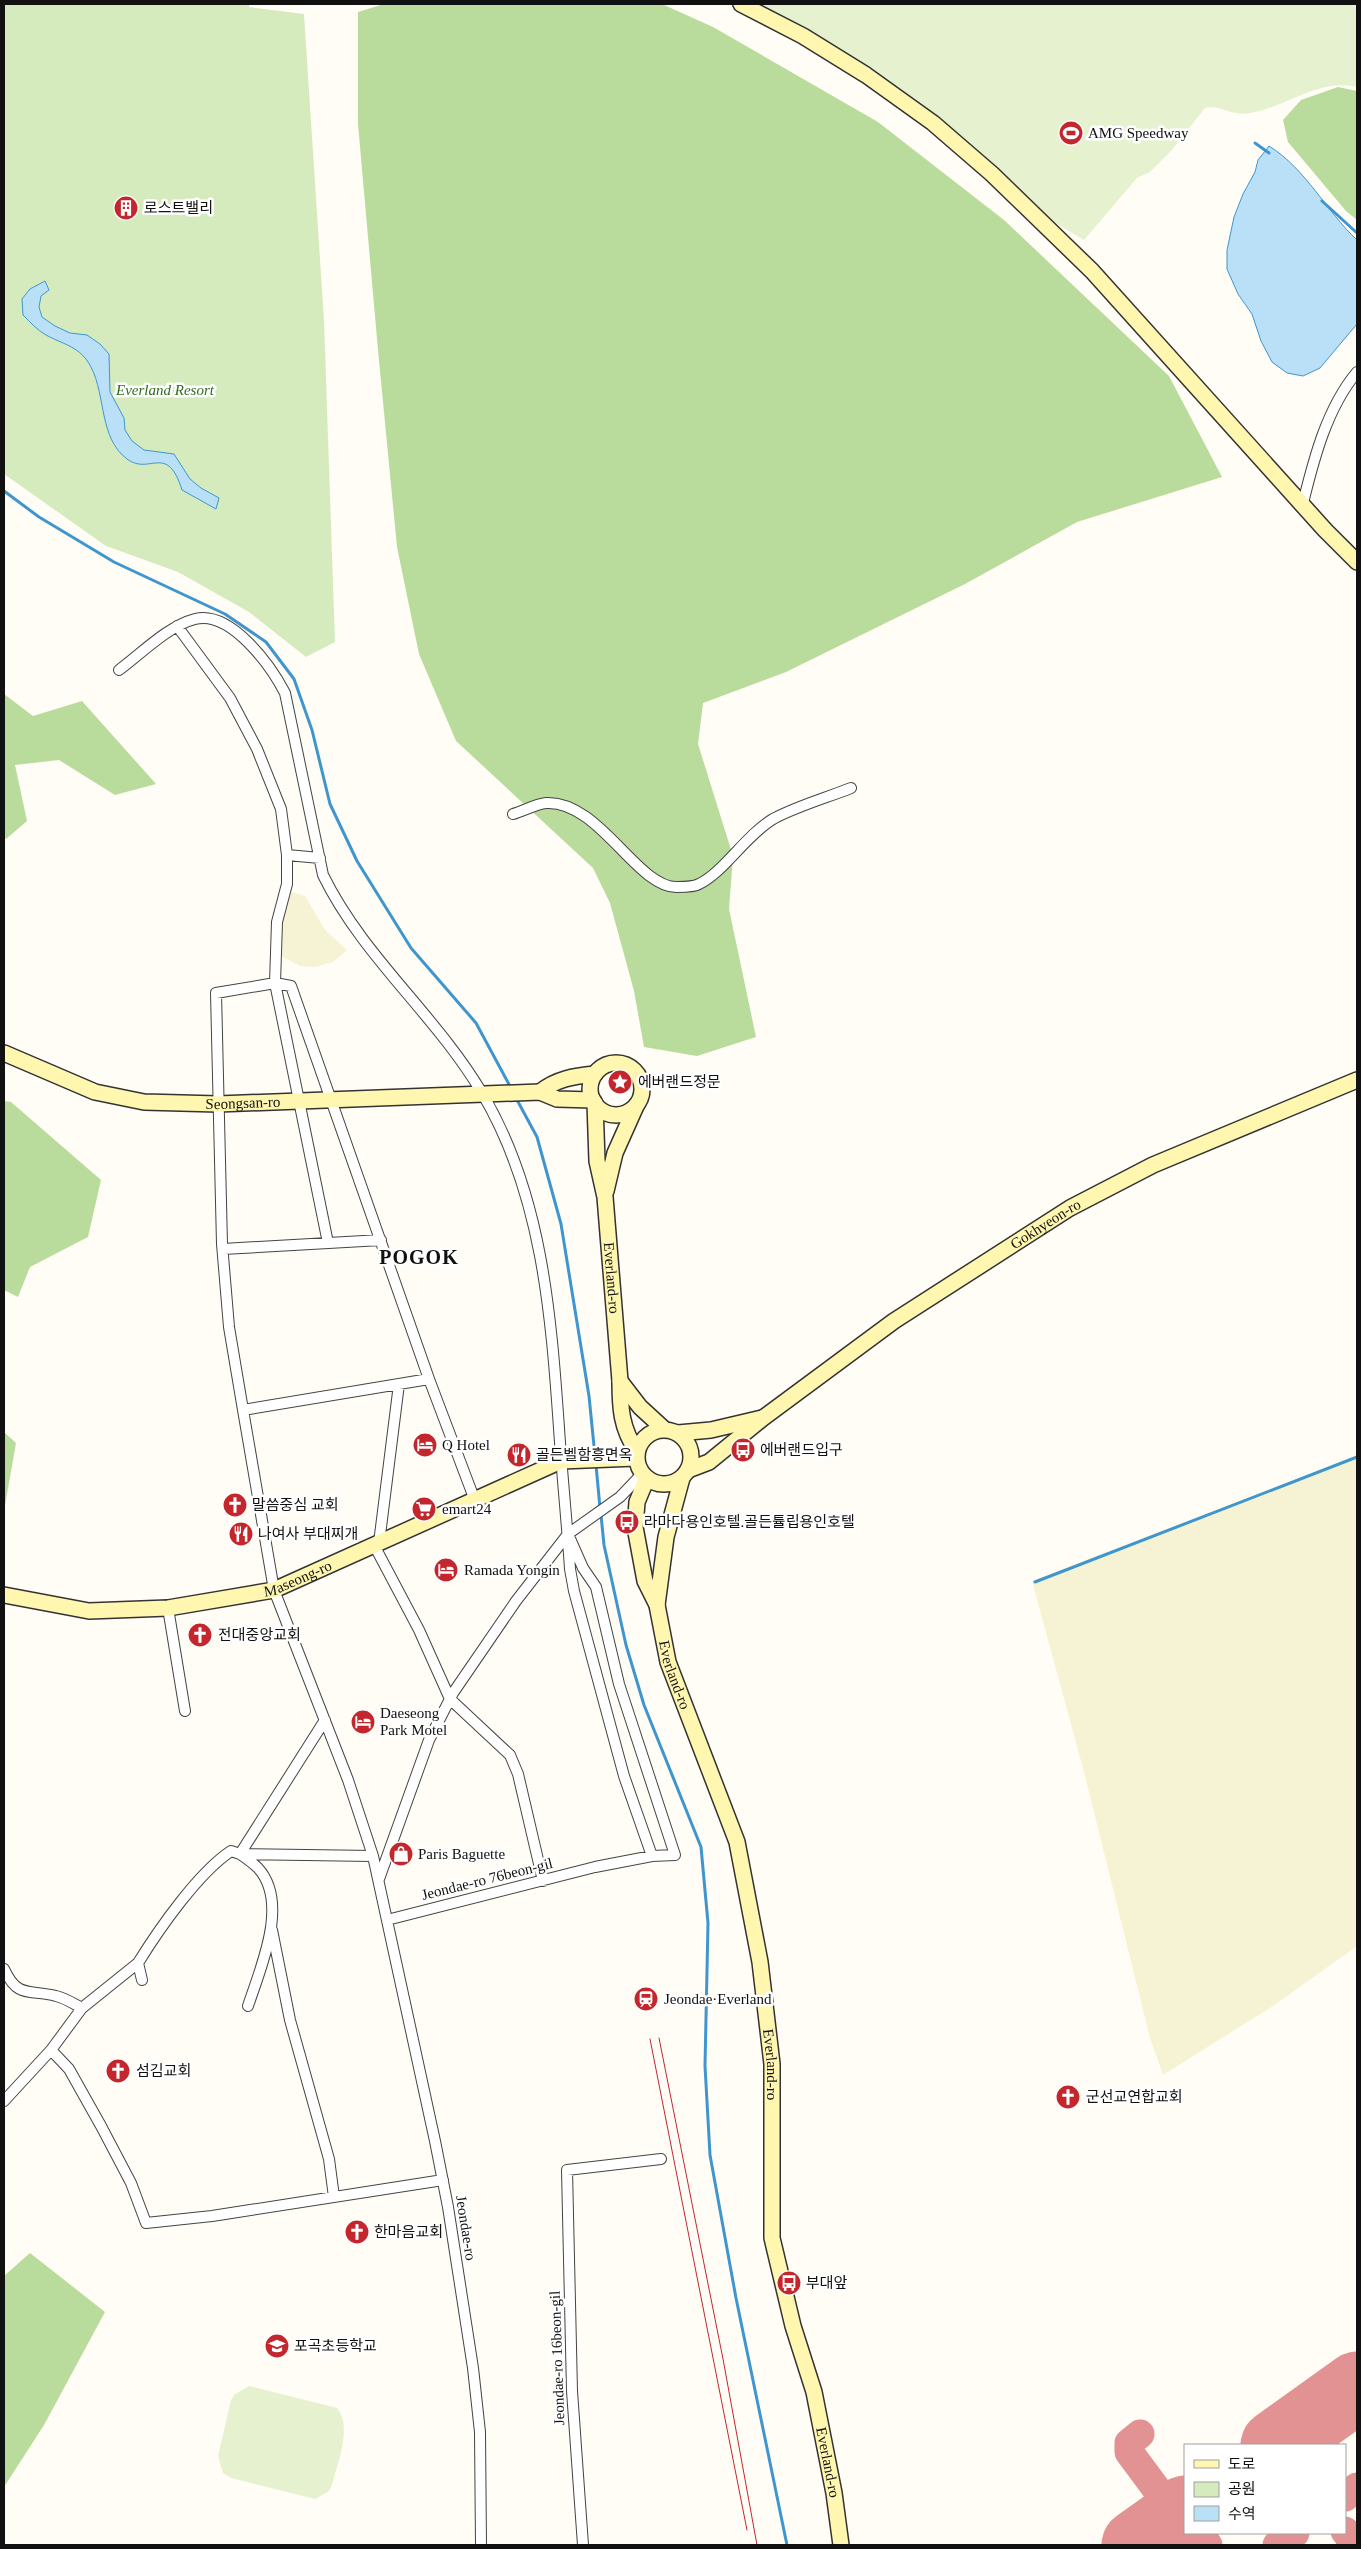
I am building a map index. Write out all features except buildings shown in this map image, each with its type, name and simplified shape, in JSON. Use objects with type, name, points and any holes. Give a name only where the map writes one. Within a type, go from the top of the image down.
[{"type":"main road","points":[[740,4],[803,36],[866,75],[933,123],[992,174],[1092,272],[1303,502],[1325,530],[1357,562]]},
{"type":"main road","name":"Seongsan-ro","points":[[4,1052],[95,1092],[144,1102],[218,1104],[486,1092],[540,1092]]},
{"type":"main road","points":[[540,1092],[552,1083],[576,1076],[595,1074],[609,1064],[628,1066],[637,1073],[641,1081],[642,1091],[615,1153],[605,1197]]},
{"type":"main road","points":[[595,1074],[590,1087],[594,1101],[610,1114],[628,1112],[636,1106]]},
{"type":"main road","name":"Gokhyeon-ro","points":[[685,1474],[709,1462],[763,1418],[894,1321],[1070,1208],[1153,1165],[1357,1080]]},
{"type":"main road","points":[[540,1092],[557,1099],[594,1101]]},
{"type":"main road","name":"Everland-ro","points":[[594,1101],[597,1161],[605,1197],[620,1381],[620,1405],[624,1428],[645,1476],[637,1502],[634,1527],[645,1580],[657,1605],[668,1662],[737,1842],[760,1962],[772,2064],[772,2238],[793,2326],[814,2392],[834,2493],[841,2545]]},
{"type":"main road","points":[[620,1381],[640,1407],[689,1445],[691,1462],[685,1474],[666,1537],[657,1605]]},
{"type":"main road","points":[[566,1460],[616,1458],[636,1454],[639,1444],[650,1433],[712,1430],[763,1418]]},
{"type":"main road","name":"Maseong-ro","points":[[4,1595],[89,1611],[168,1608],[274,1590],[474,1498],[566,1460]]},
{"type":"main road","points":[[645,1476],[664,1484],[685,1474]]},
{"type":"street","points":[[1303,502],[1317,448],[1335,408],[1357,372]]},
{"type":"street","points":[[119,670],[178,626],[205,618],[219,622],[247,642],[274,672],[285,693],[323,875],[341,910],[486,1092],[515,1162],[547,1287],[566,1460],[568,1534],[574,1591],[624,1776],[652,1856]]},
{"type":"street","points":[[178,626],[230,698],[257,749],[282,809],[287,855],[287,884],[278,922],[276,983],[297,1100],[328,1243]]},
{"type":"street","points":[[513,814],[546,803],[577,810],[620,847],[646,875],[674,887],[699,885],[717,870],[752,834],[774,818],[851,788]]},
{"type":"street","points":[[287,855],[320,858]]},
{"type":"street","points":[[276,983],[291,986],[474,1498]]},
{"type":"street","name":"Jeondae-ro","points":[[276,983],[216,992],[223,1248],[229,1327],[274,1590],[325,1720],[379,1880],[443,2180],[477,2405],[481,2464],[481,2545]]},
{"type":"street","points":[[223,1248],[381,1240]]},
{"type":"street","points":[[243,1410],[430,1379]]},
{"type":"street","points":[[399,1384],[376,1544],[419,1630],[450,1699],[510,1755],[518,1774],[543,1881]]},
{"type":"street","points":[[379,1880],[428,1740],[450,1699],[516,1601],[568,1534],[645,1476]]},
{"type":"street","name":"Jeondae-ro 76beon-gil","points":[[386,1920],[595,1867],[652,1856],[676,1855],[619,1684],[596,1587],[583,1568],[568,1534]]},
{"type":"street","points":[[168,1608],[185,1711]]},
{"type":"street","points":[[240,1854],[325,1720]]},
{"type":"street","points":[[4,2101],[51,2050],[82,2008],[138,1963],[163,1926],[211,1868],[231,1851],[240,1854],[372,1856]]},
{"type":"street","points":[[240,1854],[259,1869],[270,1892],[272,1927],[290,2020],[329,2159],[334,2197]]},
{"type":"street","points":[[248,2006],[272,1927]]},
{"type":"street","points":[[138,1963],[142,1980]]},
{"type":"street","points":[[4,1969],[12,1985],[26,1992],[60,1996],[82,2008]]},
{"type":"street","points":[[51,2050],[69,2069],[101,2126],[131,2182],[146,2223],[179,2221],[443,2180]]},
{"type":"street","name":"Jeondae-ro 16beon-gil","points":[[583,2545],[572,2391],[567,2170],[660,2159]]},
{"type":"shaded area","points":[[288,891],[305,896],[325,930],[347,950],[333,962],[315,967],[300,966],[281,956],[279,944]]},
{"type":"shaded area","points":[[1357,1456],[1357,1946],[1273,2006],[1163,2075],[1150,2038],[1084,1772],[1032,1581]]},
{"type":"green space","name":"Everland Resort","points":[[4,4],[249,4],[249,7],[304,14],[324,321],[335,642],[306,657],[249,612],[178,572],[106,546],[4,474]]},
{"type":"green space","points":[[384,4],[662,4],[713,27],[878,122],[1004,220],[1169,376],[1222,477],[1077,522],[965,584],[786,672],[703,703],[698,744],[733,856],[729,909],[756,1037],[697,1056],[644,1047],[634,991],[610,903],[593,868],[456,741],[419,654],[397,547],[358,124],[358,12]]},
{"type":"green space","name":"AMG Speedway","points":[[759,4],[1357,4],[1357,87],[1330,86],[1263,110],[1244,114],[1211,107],[1205,108],[1171,151],[1150,172],[1137,178],[1084,240],[1035,211],[985,157],[870,67]]},
{"type":"green space","points":[[1338,87],[1357,91],[1357,220],[1346,211],[1288,142],[1283,120],[1301,100]]},
{"type":"green space","points":[[4,694],[33,716],[82,701],[156,784],[115,795],[59,760],[15,765],[27,821],[6,839],[4,837]]},
{"type":"green space","points":[[4,1101],[11,1102],[101,1180],[88,1237],[30,1267],[18,1297],[4,1290]]},
{"type":"green space","points":[[4,1432],[16,1443],[4,1511]]},
{"type":"green space","points":[[30,2253],[105,2312],[44,2425],[4,2487],[4,2276]]},
{"type":"green space","points":[[249,2386],[337,2408],[342,2416],[344,2435],[340,2456],[329,2491],[315,2499],[231,2478],[223,2473],[218,2456],[231,2400],[235,2394]]},
{"type":"water","points":[[1269,146],[1294,166],[1357,240],[1357,324],[1320,368],[1303,376],[1287,373],[1272,362],[1261,341],[1252,314],[1238,294],[1227,269],[1227,250],[1234,217],[1243,194],[1255,172],[1258,160]]},
{"type":"water","points":[[45,281],[49,290],[41,296],[39,307],[42,317],[70,333],[87,335],[100,344],[109,354],[110,392],[124,418],[125,430],[132,441],[144,450],[174,454],[190,479],[219,498],[216,509],[182,490],[170,467],[158,463],[135,463],[127,459],[118,450],[107,428],[96,378],[87,360],[77,350],[43,333],[23,315],[22,299],[30,289]]},
{"type":"waterway","points":[[1255,143],[1269,153]]},
{"type":"waterway","points":[[1322,201],[1357,233]]},
{"type":"waterway","points":[[4,491],[39,517],[114,562],[225,614],[266,642],[294,679],[312,730],[330,804],[357,861],[411,948],[476,1023],[511,1088]]},
{"type":"waterway","points":[[516,1098],[537,1137],[561,1224],[589,1396],[595,1456]]},
{"type":"waterway","points":[[1035,1582],[1357,1457]]},
{"type":"waterway","points":[[596,1465],[600,1508]]},
{"type":"waterway","points":[[601,1515],[604,1545],[626,1645],[644,1705],[701,1847],[708,1923],[705,2066],[710,2155],[736,2298],[787,2545]]},
{"type":"taxiway","points":[[1140,2434],[1129,2443],[1129,2452],[1166,2502]]},
{"type":"taxiway","points":[[1346,2496],[1357,2487]]},
{"type":"taxiway","points":[[1346,2532],[1355,2545]]},
{"type":"taxiway","points":[[1200,2534],[1208,2545]]},
{"type":"taxiway","points":[[1277,2545],[1294,2534]]},
{"type":"runway","points":[[1277,2444],[1357,2387]]},
{"type":"runway","points":[[1137,2545],[1184,2512]]},
{"type":"tram line","points":[[659,2038],[723,2359],[757,2545]]},
{"type":"tram line","points":[[650,2039],[747,2530]]},
{"type":"place","name":"AMG Speedway","points":[[1071,133]]},
{"type":"place","name":"로스트밸리","points":[[126,208]]},
{"type":"place","name":"에버랜드정문","points":[[620,1082]]},
{"type":"place","name":"Q Hotel","points":[[425,1445]]},
{"type":"place","name":"에버랜드입구","points":[[743,1450]]},
{"type":"place","name":"골든벨함흥면옥","points":[[519,1455]]},
{"type":"place","name":"말씀중심 교회","points":[[235,1505]]},
{"type":"place","name":"emart24","points":[[424,1509]]},
{"type":"place","name":"라마다용인호텔.골든튤립용인호텔","points":[[627,1522]]},
{"type":"place","name":"나여사 부대찌개","points":[[241,1534]]},
{"type":"place","name":"Ramada Yongin","points":[[446,1570]]},
{"type":"place","name":"전대중앙교회","points":[[200,1635]]},
{"type":"place","name":"Daeseong Park Motel","points":[[363,1722]]},
{"type":"place","name":"Paris Baguette","points":[[401,1854]]},
{"type":"place","name":"Jeondae·Everland","points":[[646,1999]]},
{"type":"place","name":"섬김교회","points":[[118,2071]]},
{"type":"place","name":"군선교연합교회","points":[[1068,2097]]},
{"type":"place","name":"한마음교회","points":[[357,2232]]},
{"type":"place","name":"부대앞","points":[[789,2283]]},
{"type":"place","name":"포곡초등학교","points":[[277,2346]]},
{"type":"district","name":"POGOK","points":[[419,1257]]}]
